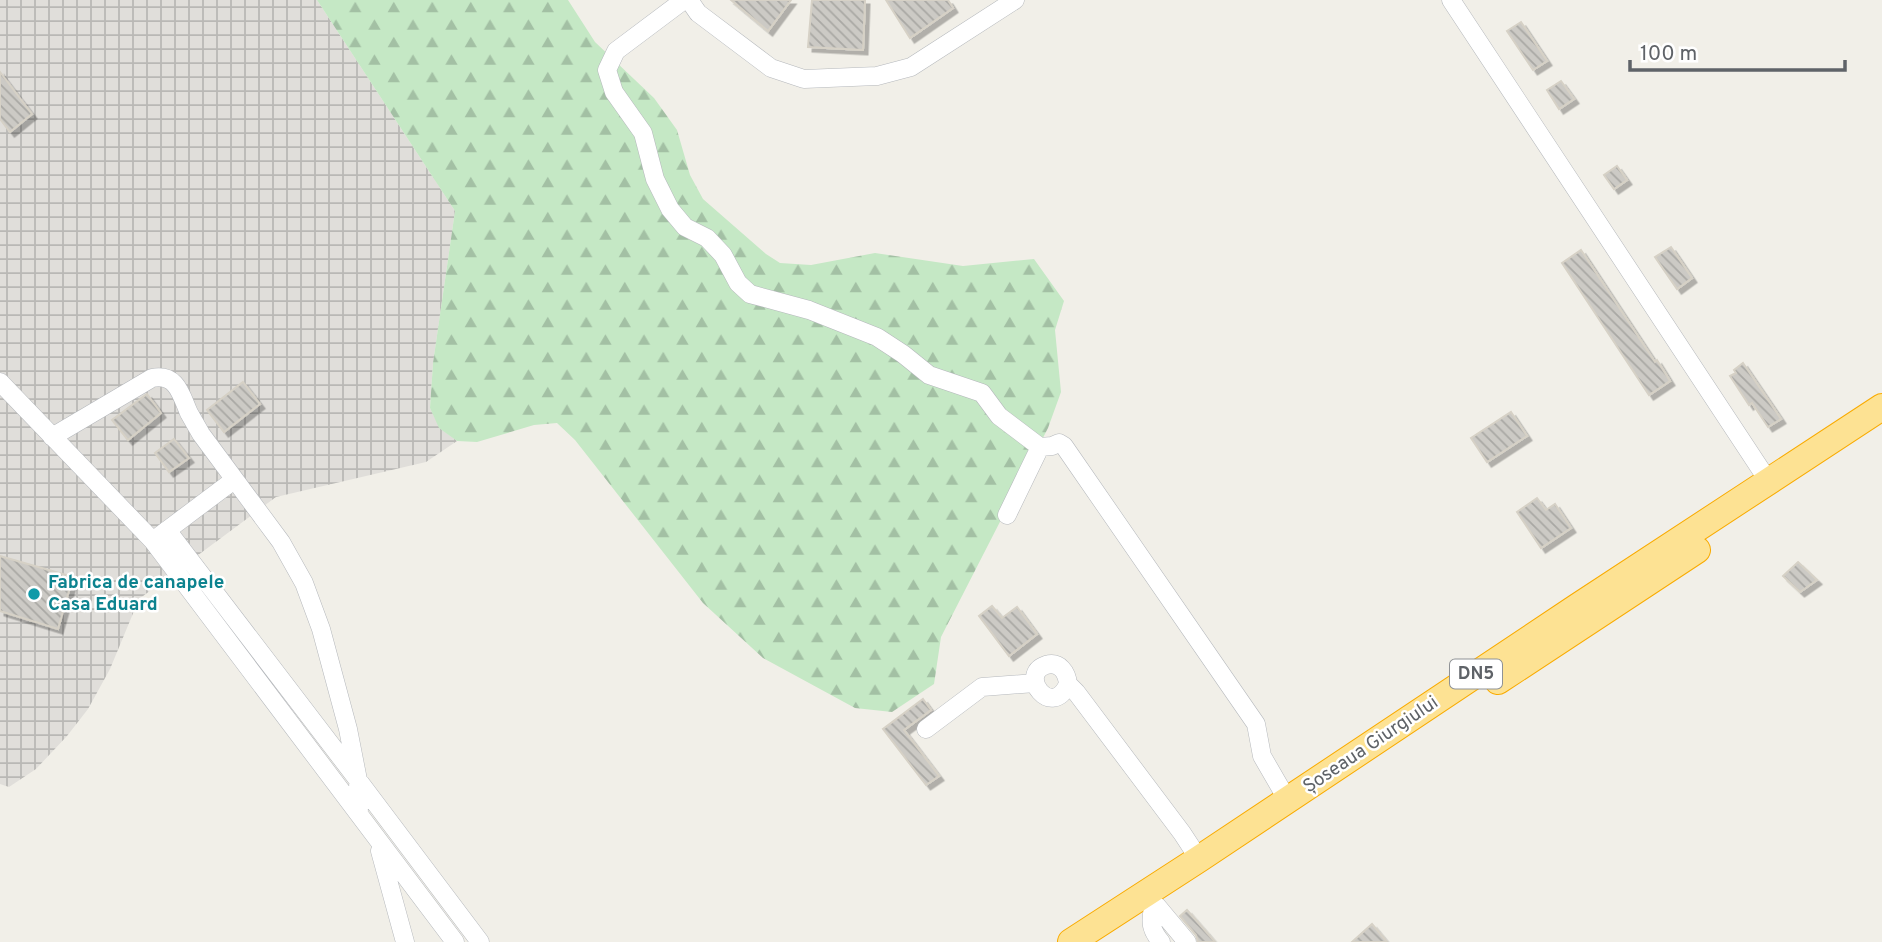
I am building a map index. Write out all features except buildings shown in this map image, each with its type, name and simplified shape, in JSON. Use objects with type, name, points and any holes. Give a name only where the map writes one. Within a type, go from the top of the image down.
[{"type":"highway","name":"Șoseaua Giurgiului","points":[[1071,942],[1882,407]]},
{"type":"highway","name":"Șoseaua Giurgiului","points":[[1102,942],[1882,428]]},
{"type":"lane","points":[[1015,0],[911,67],[877,76],[804,79],[771,68],[698,13],[686,0],[616,51],[607,70],[614,92],[643,133],[655,179],[670,209],[685,227],[708,239],[723,255],[738,283],[750,294],[809,310],[877,337],[929,376],[982,393],[999,416],[1040,447],[1059,443],[1064,446],[1256,724],[1262,757],[1288,801]]},
{"type":"lane","points":[[1451,0],[1769,482]]},
{"type":"lane","points":[[52,437],[152,378],[159,376],[177,384],[201,434],[281,542],[304,583],[321,629],[348,729],[358,780],[359,814]]},
{"type":"lane","points":[[0,382],[52,437],[160,536],[358,780],[480,942]]},
{"type":"lane","points":[[1007,515],[1040,447]]},
{"type":"lane","points":[[160,536],[234,480]]},
{"type":"lane","points":[[202,591],[377,840],[455,942]]},
{"type":"lane","points":[[1068,684],[1063,692],[1054,698],[1040,694],[1035,683],[1037,672],[1051,665],[1064,671],[1068,684],[1199,859]]},
{"type":"lane","points":[[926,729],[982,687],[1035,683]]},
{"type":"lane","points":[[377,840],[405,942]]},
{"type":"lane","points":[[1155,907],[1151,928],[1161,942]]},
{"type":"lane","points":[[1155,907],[1187,942]]},
{"type":"shaded area","points":[[0,0],[317,0],[455,211],[433,363],[430,408],[440,428],[457,441],[426,462],[276,497],[139,599],[110,669],[88,709],[36,769],[9,787],[0,784]]},
{"type":"green space","points":[[317,0],[568,0],[595,42],[654,98],[677,130],[690,175],[703,199],[780,263],[811,265],[875,253],[963,266],[1034,259],[1064,301],[1055,330],[1061,392],[1048,428],[941,637],[934,684],[892,712],[855,708],[763,658],[703,603],[575,440],[557,423],[534,425],[477,442],[457,441],[439,428],[430,408],[433,363],[455,211]]},
{"type":"place","name":"Fabrica de canapele Casa Eduard","points":[[34,594]]}]
